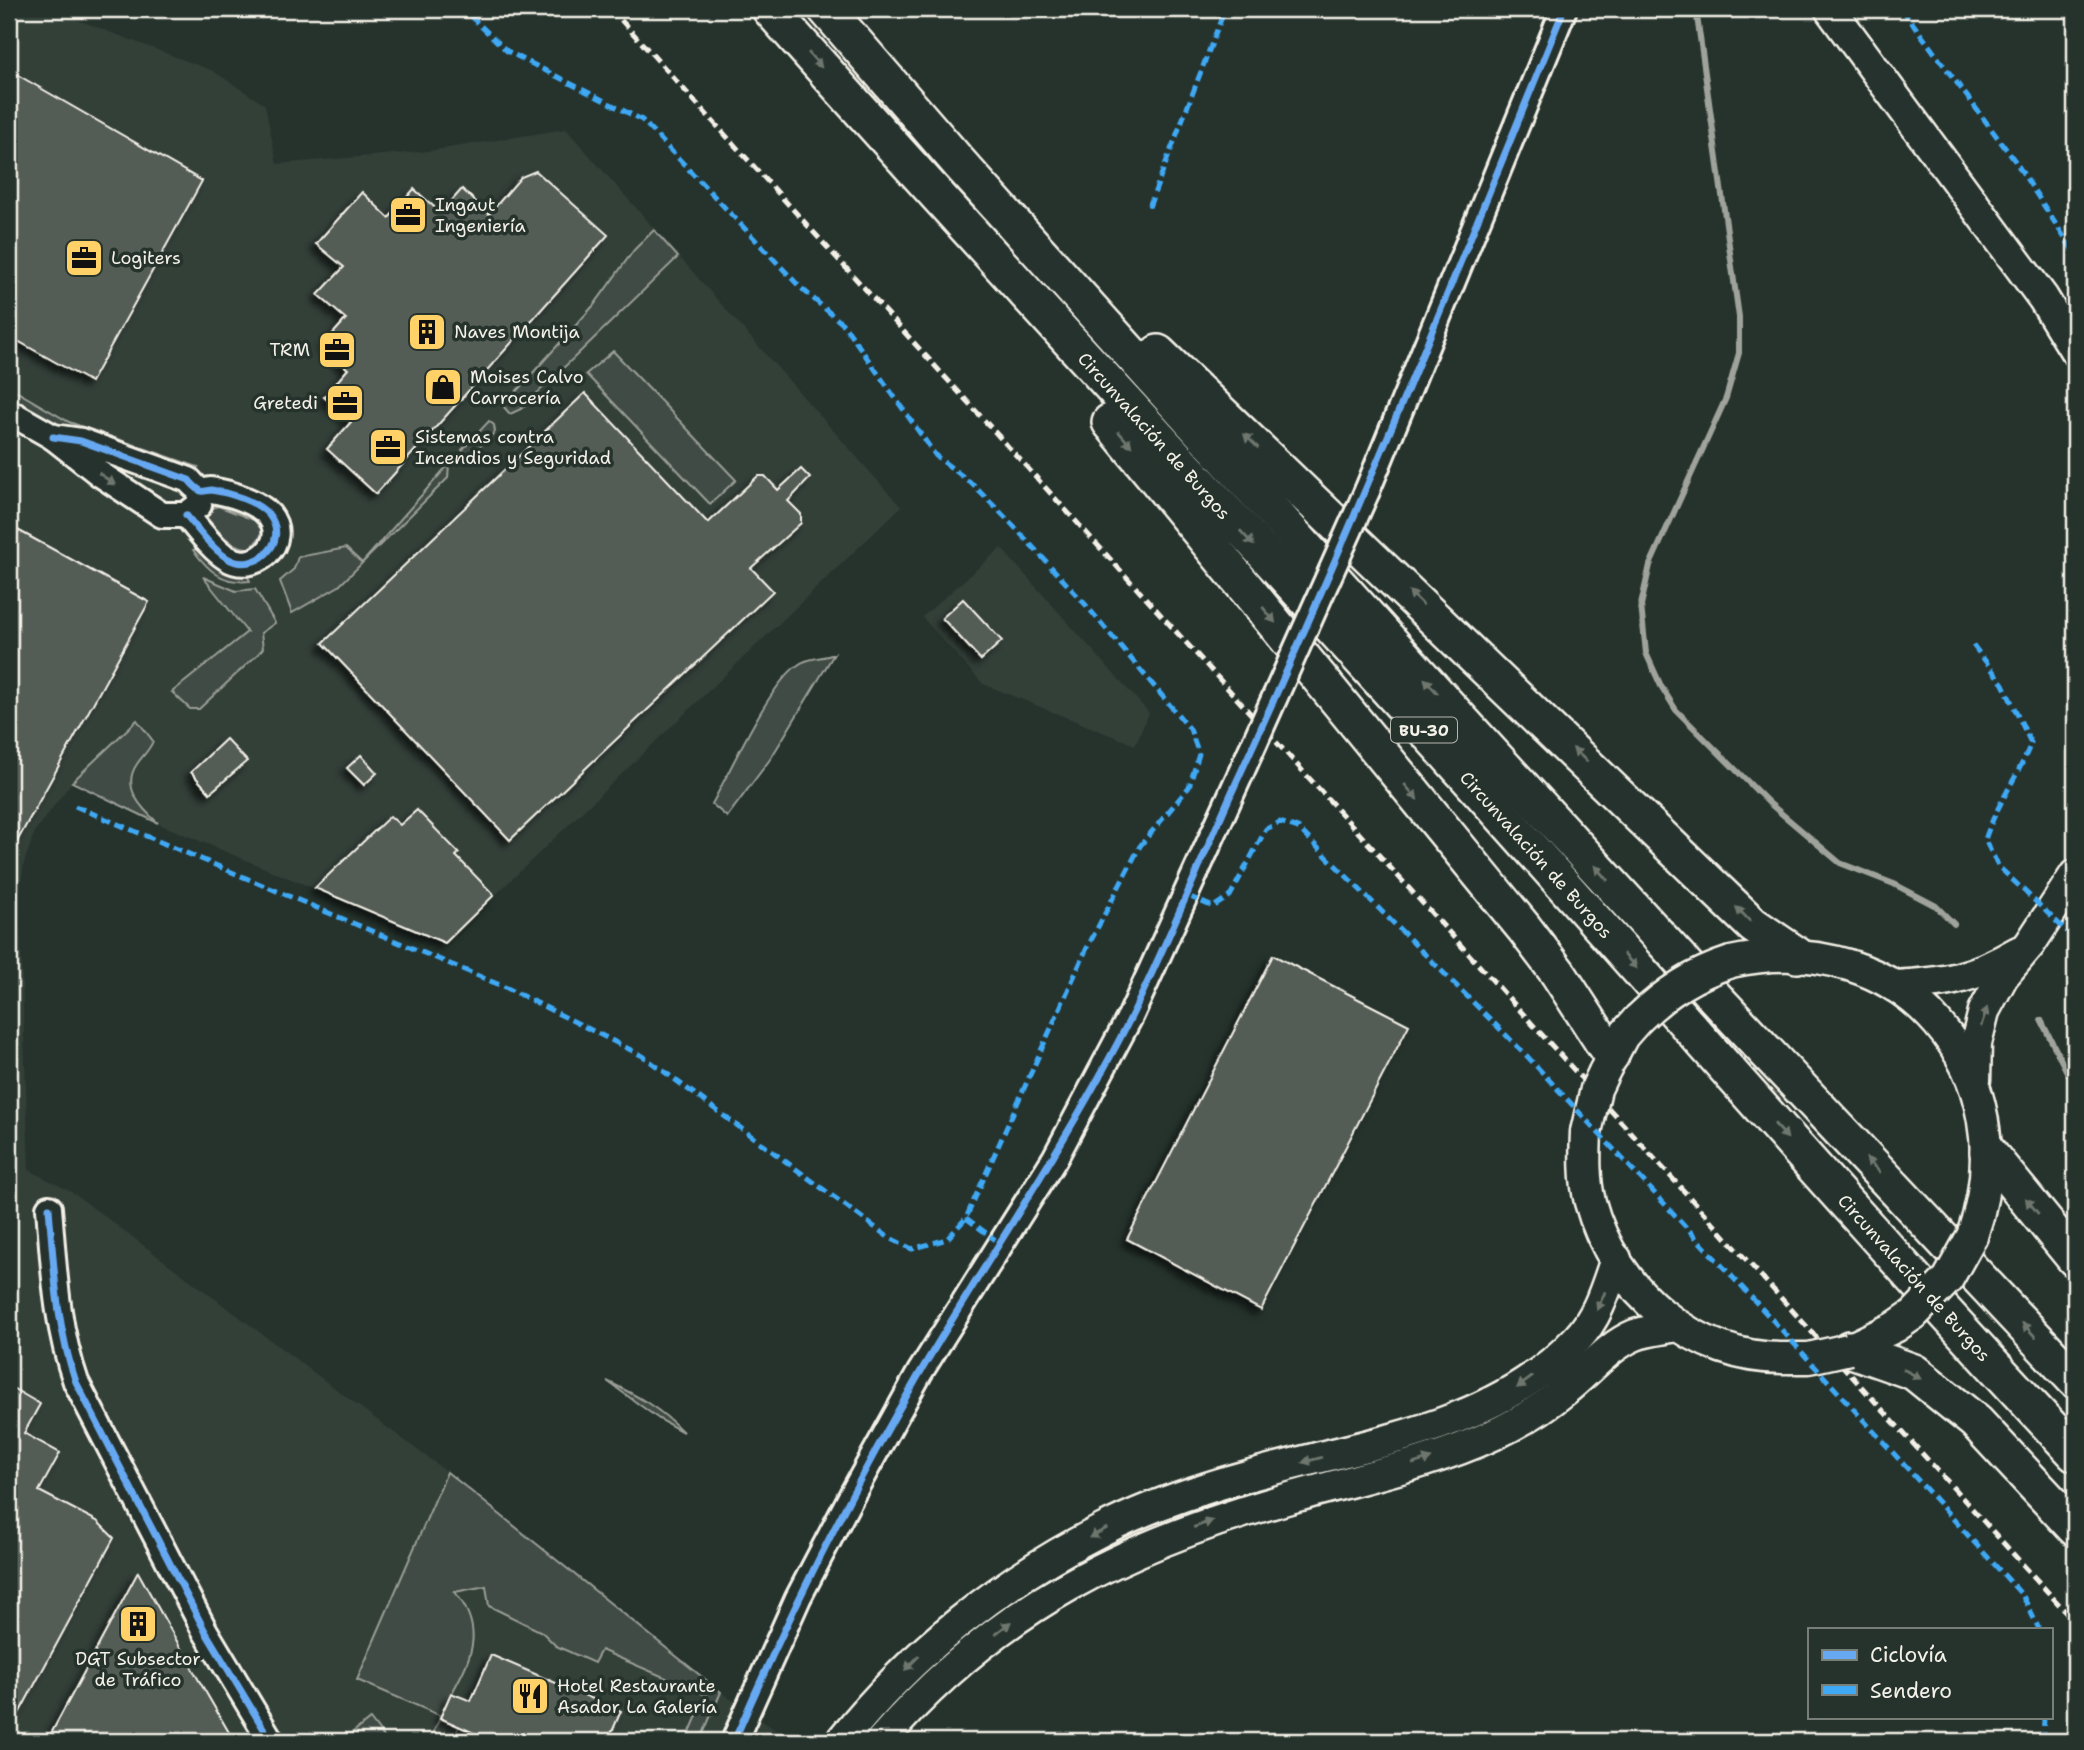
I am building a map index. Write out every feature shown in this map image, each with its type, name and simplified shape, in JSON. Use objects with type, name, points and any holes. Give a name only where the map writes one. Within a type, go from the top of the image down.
[{"type":"highway","name":"Circunvalación de Burgos","points":[[770,9],[916,174],[1452,761],[1921,1288],[2075,1453]]},
{"type":"highway","name":"Circunvalación de Burgos","points":[[826,9],[960,164],[1672,950],[2075,1380]]},
{"type":"highway","points":[[960,164],[1554,730],[1753,925],[1797,955]]},
{"type":"highway","points":[[916,174],[991,282],[1173,495],[1524,928],[1558,973],[1608,1063]]},
{"type":"highway","points":[[1988,1152],[2075,1259]]},
{"type":"highway","points":[[1849,1349],[1913,1373],[1976,1422],[2075,1528]]},
{"type":"main road","points":[[1830,9],[2043,298],[2075,350]]},
{"type":"main road","points":[[1975,1084],[1976,1043],[1984,1011],[2003,976],[2030,944],[2075,875]]},
{"type":"main road","points":[[1894,986],[1949,983],[1990,969],[2030,944]]},
{"type":"main road","points":[[1797,955],[1831,960],[1864,970],[1894,986],[1920,1005],[1942,1028],[1961,1055],[1975,1084],[1984,1117],[1988,1152],[1987,1181],[1972,1236],[1948,1279],[1914,1314],[1895,1327],[1849,1349],[1809,1358],[1740,1353],[1707,1342],[1677,1326],[1645,1301],[1616,1259],[1590,1201],[1584,1164],[1586,1132],[1596,1089],[1608,1063],[1638,1019],[1690,978],[1731,962],[1764,956],[1797,955]]},
{"type":"main road","points":[[841,1741],[925,1650],[973,1611],[1102,1530],[1199,1492],[1437,1425],[1517,1388],[1578,1339],[1601,1306],[1616,1259]]},
{"type":"main road","points":[[881,1741],[958,1663],[1019,1616],[1104,1565],[1209,1521],[1373,1477],[1469,1445],[1533,1413],[1625,1340],[1636,1334],[1677,1326]]},
{"type":"street","points":[[734,1741],[793,1609],[854,1492],[920,1372],[1055,1158],[1131,1015],[1367,491],[1564,9]]},
{"type":"street","points":[[9,412],[53,437],[149,508],[171,517],[186,515],[198,506],[201,491]]},
{"type":"street","points":[[53,437],[81,441],[188,480],[201,491],[219,492],[261,507],[271,517],[275,528],[275,542],[270,552],[256,562],[239,562],[228,558],[186,515]]},
{"type":"street","points":[[49,1208],[63,1346],[76,1382],[205,1631],[271,1741]]},
{"type":"shaded area","points":[[9,9],[63,9],[62,14],[213,71],[265,105],[277,164],[429,151],[566,129],[901,507],[445,943],[140,816],[72,782],[35,831],[24,863],[19,897],[29,1170],[72,1192],[447,1472],[721,1692],[791,1741],[9,1741]]},
{"type":"shaded area","points":[[654,230],[678,257],[521,409],[510,414],[503,406],[594,305],[634,250]]},
{"type":"shaded area","points":[[613,351],[736,480],[710,504],[586,374]]},
{"type":"shaded area","points":[[9,387],[69,422],[198,467],[192,471],[62,427],[9,396]]},
{"type":"shaded area","points":[[489,421],[494,425],[495,432],[472,454],[467,454],[462,450]]},
{"type":"shaded area","points":[[449,464],[448,478],[339,586],[292,613],[280,581],[294,569],[298,557],[346,548],[362,563]]},
{"type":"shaded area","points":[[218,506],[254,520],[261,529],[261,536],[251,548],[237,546],[231,542],[205,516],[208,510]]},
{"type":"shaded area","points":[[201,548],[219,568],[247,575],[250,581],[232,580],[217,574],[193,550]]},
{"type":"shaded area","points":[[1001,548],[1149,713],[1135,745],[983,684],[922,617]]},
{"type":"shaded area","points":[[203,577],[236,591],[255,589],[275,623],[261,633],[263,648],[259,653],[199,709],[190,709],[172,692],[247,632]]},
{"type":"shaded area","points":[[834,654],[771,758],[727,817],[712,804],[751,729],[775,690],[802,662]]},
{"type":"shaded area","points":[[137,720],[153,741],[133,773],[132,789],[145,811],[158,823],[72,782]]},
{"type":"shaded area","points":[[607,1381],[647,1403],[683,1432],[659,1419]]},
{"type":"shaded area","points":[[447,1472],[721,1692],[700,1741],[686,1741],[706,1695],[601,1650],[594,1663],[556,1646],[542,1632],[489,1606],[486,1586],[455,1592],[472,1626],[472,1641],[464,1670],[441,1716],[357,1680]]},
{"type":"shaded area","points":[[440,1718],[459,1726],[453,1741],[429,1741]]},
{"type":"shaded area","points":[[370,1719],[387,1741],[344,1739]]},
{"type":"building","name":"Logiters","points":[[9,70],[202,181],[91,382],[9,336]]},
{"type":"building","name":"Naves Montija","points":[[536,171],[608,235],[376,494],[327,449],[351,422],[324,397],[348,369],[322,346],[346,319],[318,295],[344,267],[316,244],[362,192],[389,218],[414,189],[441,213],[462,189],[489,214],[521,177]]},
{"type":"building","points":[[585,393],[708,523],[758,476],[765,476],[778,490],[801,469],[810,478],[788,501],[801,514],[801,523],[751,568],[773,591],[510,840],[323,643]]},
{"type":"building","points":[[14,528],[149,602],[9,856],[9,538]]},
{"type":"building","points":[[963,599],[1002,641],[981,660],[942,618]]},
{"type":"building","points":[[226,739],[247,761],[210,793],[191,772]]},
{"type":"building","points":[[361,755],[377,773],[364,785],[347,768]]},
{"type":"building","points":[[417,810],[459,853],[456,856],[494,895],[445,943],[315,888],[390,816],[400,825]]},
{"type":"building","points":[[1273,955],[1409,1025],[1261,1310],[1127,1239]]},
{"type":"building","points":[[9,1386],[40,1404],[24,1433],[60,1453],[39,1491],[97,1521],[114,1538],[9,1732]]},
{"type":"building","name":"DGT Subsector de Tráfico","points":[[138,1572],[197,1677],[234,1741],[47,1741]]},
{"type":"building","name":"Hotel Restaurante Asador La Galería","points":[[491,1655],[621,1711],[608,1741],[478,1741],[481,1736],[440,1718],[451,1693],[471,1701]]},
{"type":"waterway","points":[[1696,9],[1739,317],[1739,353],[1726,398],[1650,565],[1641,605],[1646,653],[1676,710],[1769,803],[1840,863],[1894,884],[1936,906],[1954,924]]},
{"type":"waterway","points":[[2041,1020],[2075,1088]]},
{"type":"railway","points":[[611,9],[2075,1622]]},
{"type":"marked path","points":[[75,806],[507,988],[643,1056],[888,1237],[912,1249],[947,1239],[966,1218],[1086,950],[1140,846],[1189,787],[1199,754],[1190,729],[1085,604],[1010,522],[970,482],[936,456],[844,325],[801,288],[642,120],[507,51],[463,9]]},
{"type":"marked path","points":[[1149,207],[1225,9]]},
{"type":"marked path","points":[[1902,9],[2015,161],[2075,254]]},
{"type":"marked path","points":[[1973,645],[2003,684],[2031,743],[1985,840],[1999,867],[2075,939]]},
{"type":"marked path","points":[[1188,896],[1213,907],[1230,896],[1266,829],[1280,822],[1298,828],[1525,1054],[1779,1327],[2023,1596],[2039,1628]]},
{"type":"marked path","points":[[966,1218],[1001,1244]]},
{"type":"marked path","points":[[2043,1741],[2044,1718]]},
{"type":"cycle path","points":[[734,1741],[799,1599],[870,1461],[921,1371],[1084,1104],[1133,1013],[1363,495],[1564,9]]},
{"type":"cycle path","points":[[53,437],[81,441],[189,480],[201,491],[218,491],[250,502],[269,515],[275,526],[276,536],[266,553],[258,559],[237,562],[216,549],[186,515]]},
{"type":"cycle path","points":[[49,1208],[60,1318],[76,1382],[205,1631],[271,1741]]},
{"type":"place","name":"Ingaut Ingeniería","points":[[408,215]]},
{"type":"place","name":"Logiters","points":[[84,258]]},
{"type":"place","name":"Naves Montija","points":[[427,332]]},
{"type":"place","name":"TRM","points":[[337,350]]},
{"type":"place","name":"Moises Calvo Carrocería","points":[[443,387]]},
{"type":"place","name":"Gretedi","points":[[345,403]]},
{"type":"place","name":"Sistemas contra Incendios y Seguridad","points":[[388,447]]},
{"type":"place","name":"DGT Subsector de Tráfico","points":[[138,1624]]},
{"type":"place","name":"Hotel Restaurante Asador La Galería","points":[[530,1696]]}]
